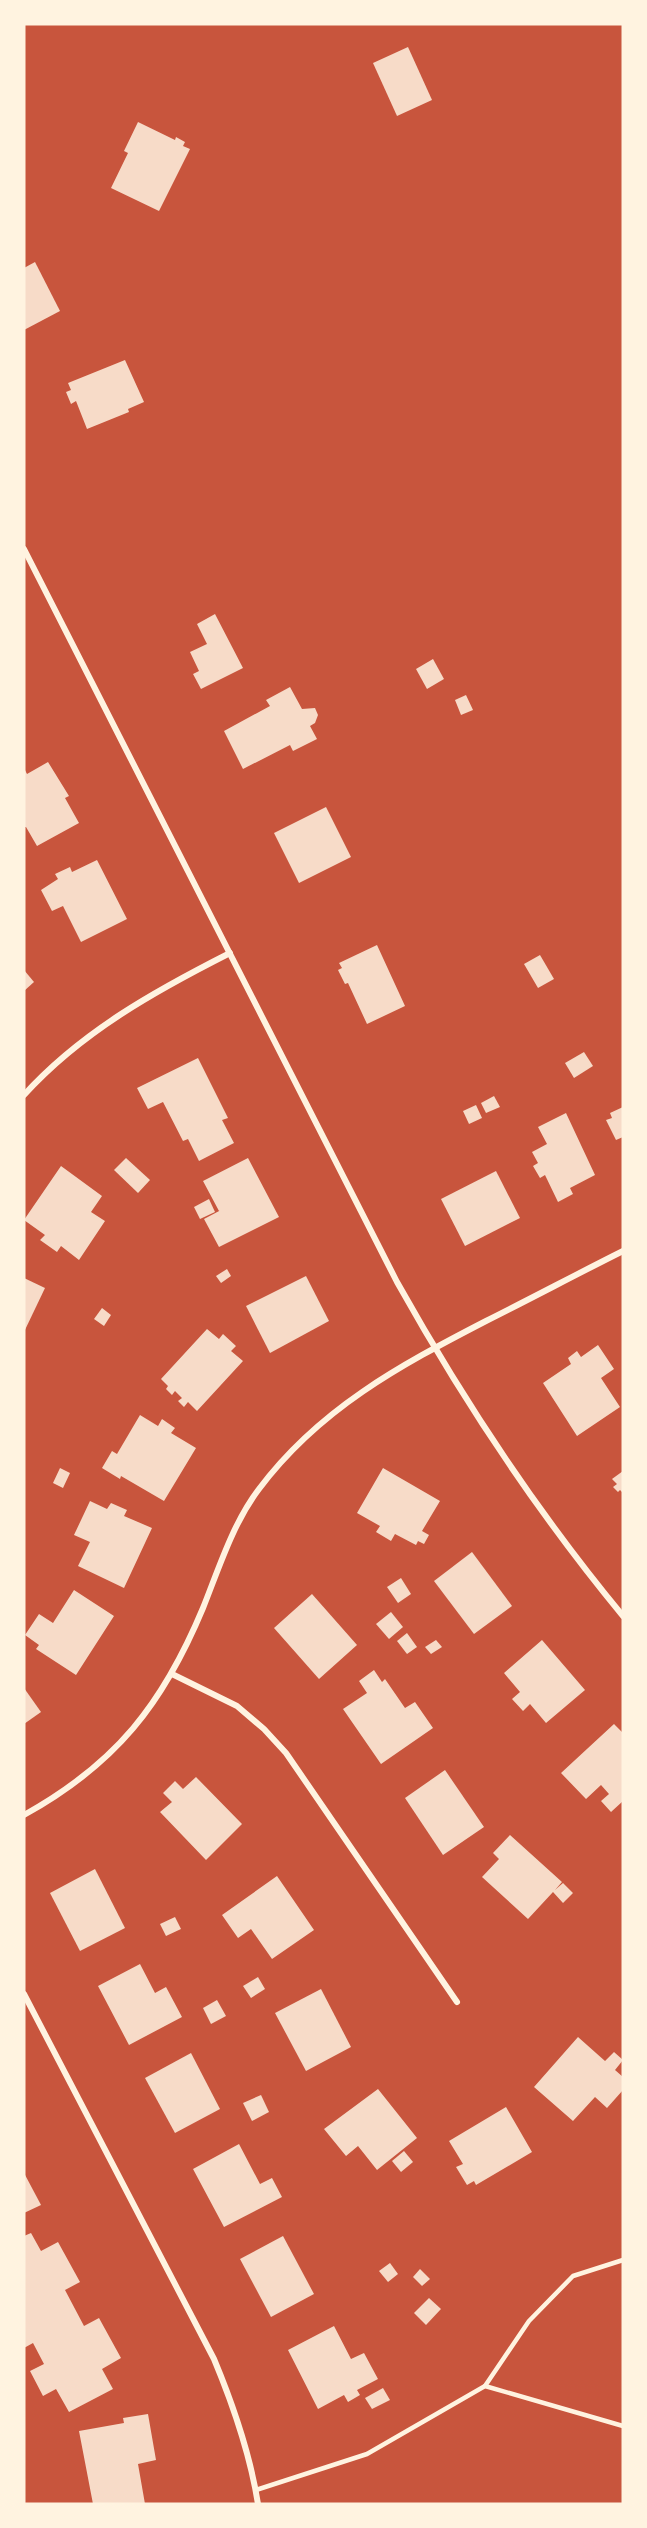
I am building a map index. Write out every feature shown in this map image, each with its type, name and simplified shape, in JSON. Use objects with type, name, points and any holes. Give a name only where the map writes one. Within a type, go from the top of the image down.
[{"type":"street","points":[[24,549],[397,1282],[434,1348],[527,1489],[583,1567],[623,1616]]},
{"type":"street","points":[[24,1095],[58,1061],[109,1022],[174,981],[230,953]]},
{"type":"street","points":[[24,1815],[69,1788],[96,1768],[122,1744],[147,1713],[172,1674],[192,1634],[233,1533],[257,1491],[287,1455],[322,1421],[360,1391],[434,1348],[623,1251]]},
{"type":"street","points":[[172,1674],[237,1706],[264,1729],[286,1753],[457,2002]]},
{"type":"street","points":[[24,1994],[214,2359],[242,2431],[258,2504]]},
{"type":"lane","points":[[256,2490],[367,2454],[484,2386],[529,2322],[573,2276],[623,2260]]},
{"type":"lane","points":[[484,2386],[623,2426]]},
{"type":"building","points":[[408,47],[432,100],[397,116],[373,63]]},
{"type":"building","points":[[138,122],[175,140],[176,137],[185,142],[183,146],[190,149],[159,211],[111,188],[128,153],[124,151]]},
{"type":"building","points":[[35,262],[60,311],[24,330],[24,268]]},
{"type":"building","points":[[125,360],[144,402],[128,409],[129,412],[87,429],[76,401],[71,404],[66,392],[71,390],[68,383]]},
{"type":"building","points":[[215,614],[243,668],[201,689],[193,674],[199,671],[190,652],[207,644],[197,624]]},
{"type":"building","points":[[433,659],[444,679],[427,689],[416,669]]},
{"type":"building","points":[[290,687],[302,709],[315,708],[318,715],[315,723],[310,726],[317,739],[293,751],[290,745],[243,769],[224,731],[270,706],[266,700]]},
{"type":"building","points":[[466,695],[473,710],[461,715],[455,700]]},
{"type":"building","points":[[48,762],[69,796],[65,798],[79,823],[37,846],[24,827],[24,768],[27,774]]},
{"type":"building","points":[[326,807],[351,857],[299,883],[274,833]]},
{"type":"building","points":[[97,860],[127,919],[81,942],[63,906],[52,911],[41,890],[58,879],[55,874],[70,867],[72,872]]},
{"type":"building","points":[[377,945],[405,1006],[367,1024],[348,983],[345,984],[338,970],[342,968],[339,963]]},
{"type":"building","points":[[540,955],[554,979],[538,988],[524,964]]},
{"type":"building","points":[[24,970],[34,982],[24,991]]},
{"type":"building","points":[[584,1052],[593,1066],[574,1078],[565,1063]]},
{"type":"building","points":[[198,1058],[228,1118],[222,1120],[234,1143],[199,1161],[188,1139],[183,1141],[163,1102],[148,1109],[137,1088]]},
{"type":"building","points":[[494,1096],[500,1107],[486,1113],[481,1103]]},
{"type":"building","points":[[476,1105],[482,1118],[469,1124],[463,1111]]},
{"type":"building","points":[[623,1107],[623,1137],[616,1140],[606,1120],[612,1118],[610,1113]]},
{"type":"building","points":[[566,1113],[595,1175],[570,1188],[573,1194],[558,1202],[545,1175],[540,1178],[533,1166],[538,1163],[532,1152],[547,1144],[538,1127]]},
{"type":"building","points":[[126,1158],[150,1180],[138,1193],[114,1170]]},
{"type":"building","points":[[248,1158],[279,1217],[219,1247],[204,1219],[221,1210],[219,1211],[203,1181]]},
{"type":"building","points":[[61,1166],[102,1196],[91,1212],[105,1221],[79,1260],[61,1246],[57,1252],[40,1240],[45,1235],[24,1220]]},
{"type":"building","points":[[496,1171],[520,1218],[465,1246],[441,1199]]},
{"type":"building","points":[[209,1199],[215,1212],[200,1219],[194,1207]]},
{"type":"building","points":[[227,1269],[231,1276],[221,1283],[216,1276]]},
{"type":"building","points":[[306,1276],[329,1321],[270,1353],[246,1306]]},
{"type":"building","points":[[24,1278],[45,1288],[24,1332]]},
{"type":"building","points":[[102,1308],[111,1315],[104,1326],[94,1319]]},
{"type":"building","points":[[207,1329],[219,1339],[223,1334],[236,1346],[231,1351],[243,1361],[197,1411],[188,1402],[184,1407],[178,1401],[182,1398],[175,1391],[172,1395],[166,1389],[168,1386],[161,1379]]},
{"type":"building","points":[[598,1345],[614,1369],[601,1378],[620,1407],[577,1436],[543,1383],[571,1364],[568,1358],[577,1351],[581,1357]]},
{"type":"building","points":[[140,1415],[158,1426],[162,1419],[175,1428],[171,1433],[196,1448],[164,1501],[121,1476],[120,1479],[102,1468],[112,1451],[117,1454]]},
{"type":"building","points":[[60,1468],[70,1473],[63,1488],[53,1483]]},
{"type":"building","points":[[383,1468],[440,1501],[422,1531],[429,1535],[424,1544],[418,1541],[416,1545],[395,1534],[391,1541],[376,1532],[380,1526],[357,1513]]},
{"type":"building","points":[[623,1471],[623,1493],[613,1487],[617,1484],[612,1479]]},
{"type":"building","points":[[90,1501],[107,1509],[111,1503],[127,1510],[124,1516],[152,1528],[124,1588],[78,1566],[90,1542],[74,1535]]},
{"type":"building","points":[[472,1552],[512,1606],[474,1634],[434,1581]]},
{"type":"building","points":[[401,1578],[411,1594],[398,1603],[387,1587]]},
{"type":"building","points":[[74,1590],[114,1616],[76,1675],[36,1649],[39,1645],[25,1635],[39,1614],[53,1623]]},
{"type":"building","points":[[312,1594],[357,1645],[319,1679],[274,1628]]},
{"type":"building","points":[[391,1612],[403,1627],[389,1639],[376,1624]]},
{"type":"building","points":[[407,1633],[417,1647],[407,1654],[397,1641]]},
{"type":"building","points":[[436,1640],[442,1647],[431,1654],[425,1647]]},
{"type":"building","points":[[542,1640],[585,1690],[546,1723],[530,1704],[523,1711],[512,1699],[520,1692],[504,1673]]},
{"type":"building","points":[[374,1670],[382,1682],[385,1679],[405,1708],[415,1702],[433,1728],[381,1764],[343,1709],[367,1693],[359,1681]]},
{"type":"building","points":[[24,1688],[41,1712],[24,1724]]},
{"type":"building","points":[[614,1724],[623,1733],[623,1801],[611,1812],[601,1801],[609,1794],[601,1785],[586,1799],[561,1773]]},
{"type":"building","points":[[445,1770],[484,1827],[443,1855],[405,1798]]},
{"type":"building","points":[[196,1777],[242,1824],[206,1860],[160,1812],[172,1802],[163,1793],[175,1781],[183,1789]]},
{"type":"building","points":[[510,1835],[562,1882],[555,1890],[563,1883],[573,1893],[563,1903],[553,1892],[528,1919],[482,1877],[499,1859],[493,1853]]},
{"type":"building","points":[[95,1869],[125,1928],[80,1951],[50,1893]]},
{"type":"building","points":[[277,1876],[314,1930],[272,1959],[251,1929],[238,1938],[222,1915]]},
{"type":"building","points":[[175,1917],[181,1929],[166,1936],[160,1924]]},
{"type":"building","points":[[140,1964],[155,1993],[166,1987],[182,2017],[129,2045],[98,1986]]},
{"type":"building","points":[[258,1977],[265,1989],[251,1998],[243,1986]]},
{"type":"building","points":[[321,1989],[351,2047],[306,2071],[275,2013]]},
{"type":"building","points":[[217,2000],[226,2016],[211,2024],[203,2008]]},
{"type":"building","points":[[578,2037],[605,2061],[614,2052],[623,2060],[615,2070],[623,2077],[623,2090],[607,2108],[595,2097],[573,2121],[534,2087]]},
{"type":"building","points":[[191,2053],[220,2109],[175,2133],[145,2078]]},
{"type":"building","points":[[378,2089],[417,2138],[377,2170],[358,2146],[346,2156],[324,2129]]},
{"type":"building","points":[[261,2095],[269,2112],[252,2121],[243,2103]]},
{"type":"building","points":[[506,2107],[532,2152],[476,2185],[474,2181],[467,2185],[456,2167],[463,2164],[449,2141]]},
{"type":"building","points":[[239,2144],[260,2184],[272,2178],[282,2197],[224,2227],[193,2169]]},
{"type":"building","points":[[404,2151],[413,2162],[401,2172],[392,2161]]},
{"type":"building","points":[[24,2173],[41,2205],[24,2213]]},
{"type":"building","points":[[31,2233],[41,2251],[58,2242],[80,2282],[65,2290],[84,2326],[99,2318],[121,2358],[102,2369],[113,2389],[69,2412],[56,2389],[43,2396],[30,2371],[44,2364],[33,2343],[24,2348],[24,2236]]},
{"type":"building","points":[[283,2236],[314,2294],[271,2317],[240,2259]]},
{"type":"building","points":[[390,2263],[398,2274],[388,2282],[379,2271]]},
{"type":"building","points":[[420,2269],[430,2279],[422,2286],[413,2277]]},
{"type":"building","points":[[429,2298],[441,2309],[426,2325],[414,2313]]},
{"type":"building","points":[[334,2326],[351,2359],[364,2353],[378,2379],[357,2390],[360,2395],[348,2402],[344,2395],[318,2409],[288,2350]]},
{"type":"building","points":[[383,2388],[390,2400],[372,2409],[365,2398]]},
{"type":"building","points":[[148,2414],[156,2460],[138,2464],[145,2504],[93,2504],[79,2431],[124,2423],[123,2418]]}]
